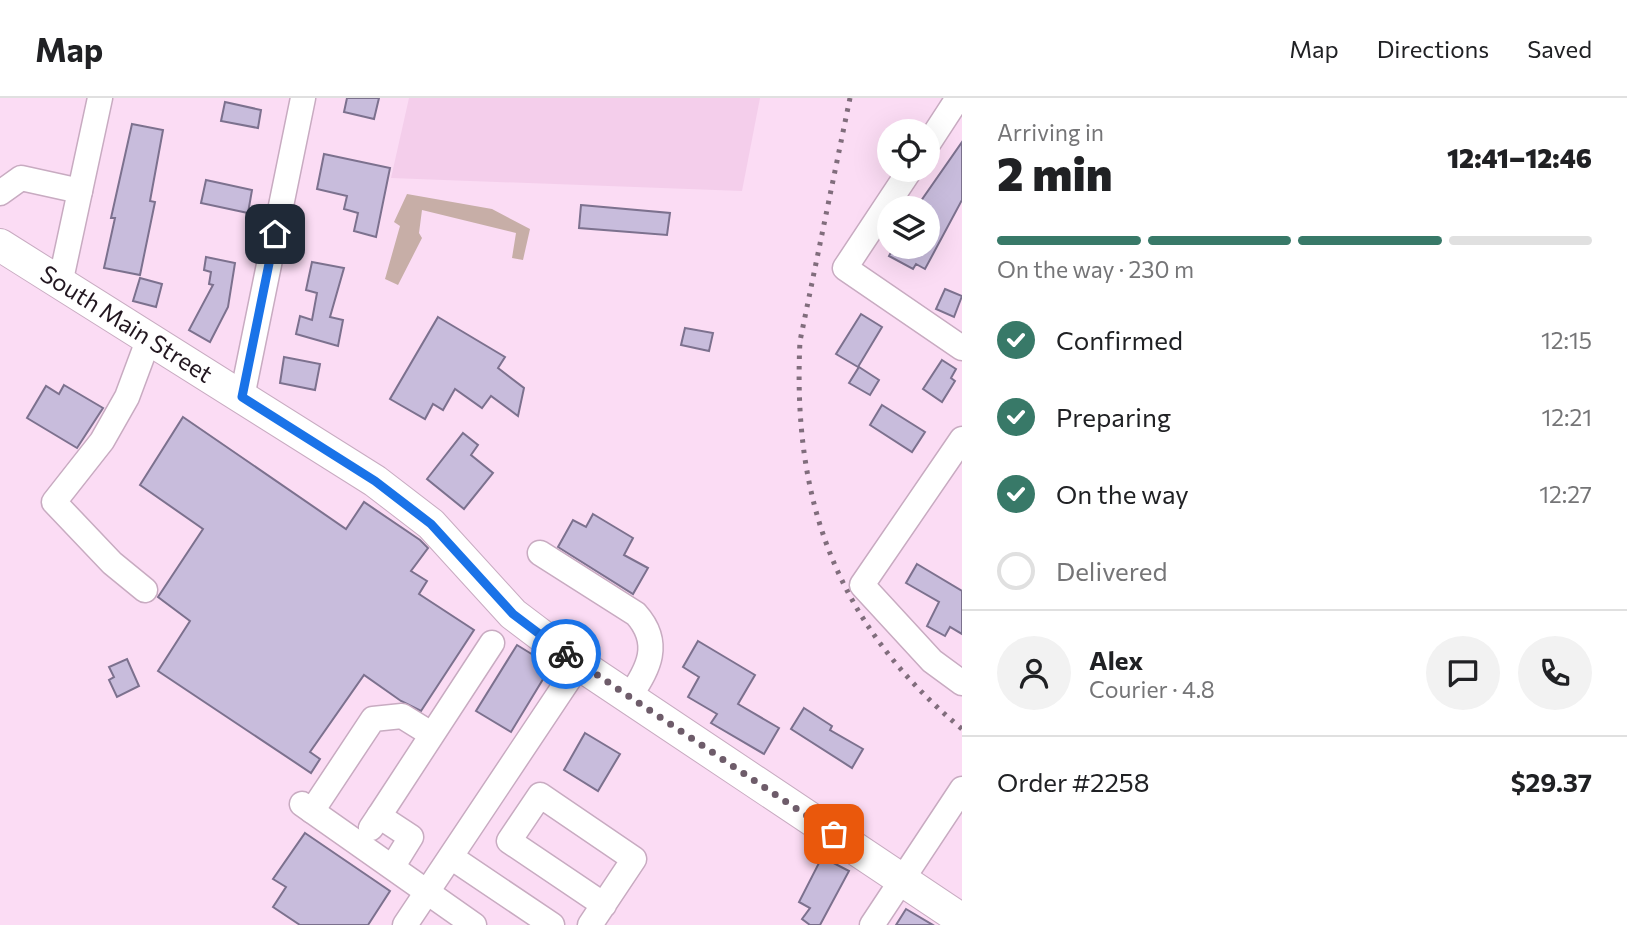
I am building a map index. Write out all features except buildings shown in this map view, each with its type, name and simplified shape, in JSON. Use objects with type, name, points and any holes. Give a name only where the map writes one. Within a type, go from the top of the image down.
[{"type":"main road","name":"South Main Street","points":[[0,245],[375,481],[431,524],[513,614],[579,664],[962,920]]},
{"type":"street","points":[[60,284],[100,98]]},
{"type":"street","points":[[242,397],[303,98]]},
{"type":"street","points":[[940,126],[958,98]]},
{"type":"street","points":[[0,192],[21,178],[80,191]]},
{"type":"street","points":[[902,182],[845,268],[962,348]]},
{"type":"street","points":[[145,590],[112,564],[54,502],[102,441],[127,397],[149,338]]},
{"type":"street","points":[[962,439],[862,585],[932,661],[962,683]]},
{"type":"street","points":[[540,553],[636,614],[650,632],[651,651],[645,675],[629,697]]},
{"type":"street","points":[[361,844],[492,643]]},
{"type":"street","points":[[405,925],[579,664]]},
{"type":"street","points":[[431,734],[402,716],[373,719],[307,807],[474,925]]},
{"type":"street","points":[[872,925],[962,789]]},
{"type":"street","points":[[540,795],[634,859],[597,915],[509,841],[540,795]]},
{"type":"street","points":[[379,816],[411,836],[393,866]]},
{"type":"street","points":[[451,857],[552,925]]},
{"type":"shaded area","points":[[409,98],[760,98],[742,191],[391,178]]},
{"type":"shaded area","points":[[407,194],[492,209],[530,229],[523,260],[512,258],[516,233],[422,210],[419,233],[422,238],[398,285],[385,279],[400,226],[394,222]]},
{"type":"railway","points":[[850,98],[800,341],[804,455],[815,507],[831,556],[854,603],[883,647],[919,689],[962,729]]},
{"type":"way so far","points":[[566,654],[834,834]]},
{"type":"route","points":[[275,234],[242,397],[375,481],[431,524],[513,614],[566,654]]}]
